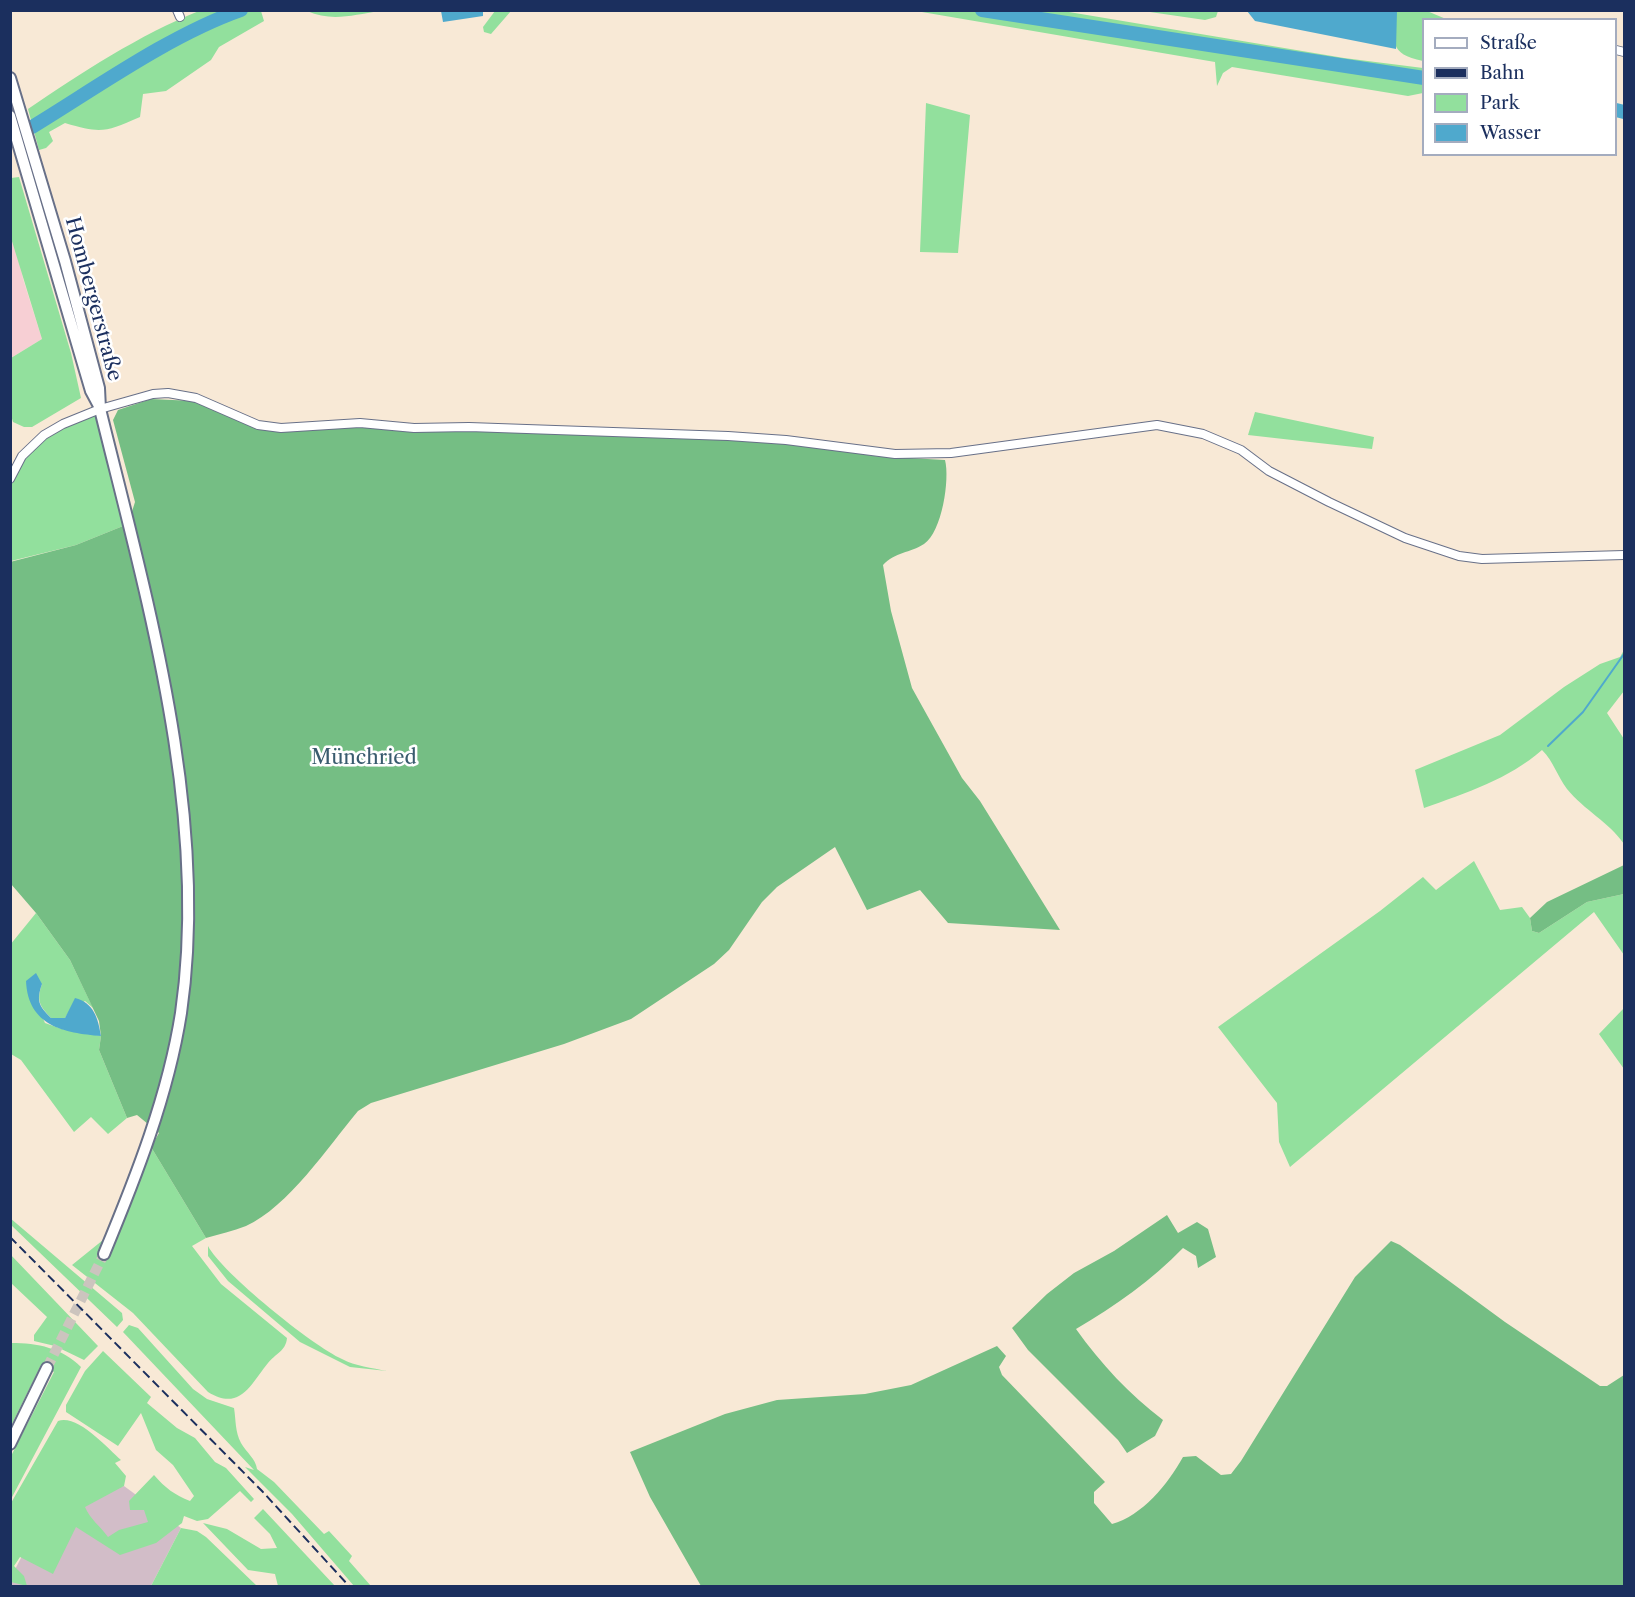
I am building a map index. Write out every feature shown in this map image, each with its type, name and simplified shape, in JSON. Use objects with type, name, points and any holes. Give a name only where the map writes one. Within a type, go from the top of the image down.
[{"type":"main road","name":"Hombergerstraße","points":[[10,78],[29,159],[99,388],[100,409],[147,605],[172,731],[183,802],[189,911],[181,1013],[164,1087],[132,1185],[104,1254]]},
{"type":"main road","name":"Hombergerstraße","points":[[10,116],[29,159]]},
{"type":"main road","points":[[10,1444],[47,1368]]},
{"type":"street","points":[[10,479],[22,456],[44,435],[63,424],[100,409],[153,394],[168,393],[196,398],[258,425],[281,428],[328,424],[381,425],[751,438],[895,454],[933,454],[1157,425],[1203,434],[1241,450],[1269,471],[1329,502],[1405,538],[1459,556],[1482,559],[1624,555]]},
{"type":"shaded area","points":[[10,217],[23,279],[42,339],[11,358]]},
{"type":"shaded area","points":[[124,1486],[181,1528],[151,1586],[11,1586],[10,1579],[47,1508]]},
{"type":"green space","points":[[307,10],[379,11],[334,17]]},
{"type":"green space","points":[[199,11],[261,11],[264,21],[219,47],[211,60],[166,91],[143,94],[140,117],[103,130],[87,129],[65,123],[49,132],[53,141],[46,148],[39,150],[28,109],[133,43]]},
{"type":"green space","points":[[495,11],[511,11],[491,34],[484,32],[483,27]]},
{"type":"green space","points":[[916,11],[1063,11],[1344,58],[1422,68],[1422,93],[1408,96],[1232,67],[1223,73],[1217,86],[1215,62]]},
{"type":"green space","points":[[1143,11],[1218,11],[1216,17],[1205,20]]},
{"type":"green space","points":[[1394,11],[1427,11],[1444,18],[1422,18],[1422,61],[1398,50],[1394,38]]},
{"type":"green space","points":[[926,103],[970,115],[958,253],[920,252]]},
{"type":"green space","points":[[19,177],[71,353],[81,398],[32,427],[24,427],[13,422],[10,412],[11,358],[42,339],[11,238],[11,178]]},
{"type":"green space","name":"Münchried","points":[[151,399],[194,401],[258,427],[329,425],[786,441],[874,456],[945,460],[945,492],[936,528],[924,544],[892,558],[883,565],[891,611],[912,688],[962,778],[980,801],[1060,930],[948,923],[920,890],[867,910],[835,847],[777,887],[762,902],[729,950],[714,964],[631,1019],[564,1044],[371,1103],[358,1111],[306,1175],[277,1205],[246,1226],[206,1238],[151,1147],[159,1133],[137,1115],[127,1118],[99,1050],[101,1036],[99,1021],[70,960],[36,913],[11,884],[10,562],[76,545],[128,524],[135,502],[113,420],[118,410]]},
{"type":"green space","points":[[100,409],[128,524],[76,545],[11,561],[10,485],[17,464],[36,443],[48,434]]},
{"type":"green space","points":[[1255,412],[1374,437],[1372,449],[1248,435]]},
{"type":"green space","points":[[1624,650],[1624,691],[1607,713],[1624,739],[1624,844],[1567,789],[1550,759],[1542,750],[1501,777],[1424,808],[1415,770],[1500,735],[1564,687],[1600,664],[1620,657]]},
{"type":"green space","points":[[1474,861],[1500,910],[1522,907],[1530,918],[1532,931],[1539,933],[1587,902],[1624,894],[1624,955],[1594,912],[1290,1167],[1279,1142],[1277,1103],[1218,1027],[1380,911],[1423,877],[1436,890]]},
{"type":"green space","points":[[1624,865],[1624,894],[1587,902],[1539,933],[1532,931],[1530,918],[1547,902]]},
{"type":"green space","points":[[36,913],[70,960],[93,1008],[85,1001],[70,1010],[65,1018],[51,1018],[40,1003],[39,995],[42,984],[26,981],[45,1023],[62,1029],[101,1036],[99,1050],[127,1118],[108,1134],[91,1117],[74,1132],[21,1060],[11,1054],[10,945]]},
{"type":"green space","points":[[1624,1008],[1624,1069],[1599,1034]]},
{"type":"green space","points":[[151,1147],[206,1238],[192,1246],[221,1284],[287,1338],[282,1349],[250,1387],[237,1397],[228,1399],[208,1392],[133,1313],[72,1265],[103,1240],[101,1248],[104,1254],[111,1252]]},
{"type":"green space","points":[[1167,1215],[1178,1233],[1197,1222],[1208,1229],[1216,1257],[1198,1268],[1196,1256],[1183,1248],[1132,1292],[1076,1329],[1116,1378],[1163,1420],[1155,1436],[1127,1453],[1118,1440],[1028,1350],[1012,1328],[1047,1294],[1074,1273],[1114,1251]]},
{"type":"green space","points":[[10,1218],[122,1313],[123,1320],[117,1327],[11,1225]]},
{"type":"green space","points":[[1391,1241],[1400,1245],[1505,1322],[1600,1386],[1607,1386],[1624,1375],[1624,1586],[701,1586],[650,1497],[630,1452],[725,1414],[777,1400],[865,1394],[911,1385],[997,1346],[1006,1356],[999,1367],[1002,1375],[1105,1482],[1094,1492],[1094,1503],[1112,1524],[1134,1514],[1153,1498],[1170,1478],[1183,1457],[1196,1456],[1221,1475],[1231,1474],[1355,1277]]},
{"type":"green space","points":[[208,1246],[231,1273],[269,1308],[328,1352],[347,1361],[387,1371],[350,1367],[300,1342],[228,1281],[208,1256]]},
{"type":"green space","points":[[10,1254],[98,1346],[84,1360],[55,1346],[34,1341],[34,1335],[47,1317],[11,1283]]},
{"type":"green space","points":[[129,1325],[138,1328],[193,1389],[207,1399],[234,1408],[239,1439],[255,1462],[257,1469],[274,1482],[324,1534],[329,1531],[352,1556],[349,1561],[371,1586],[354,1586],[292,1514],[245,1467],[254,1470],[123,1332]]},
{"type":"green space","points":[[11,1343],[31,1344],[58,1351],[81,1367],[11,1499],[11,1456],[54,1372],[41,1365],[11,1426]]},
{"type":"green space","points":[[103,1351],[151,1397],[147,1403],[177,1428],[195,1438],[215,1462],[226,1468],[254,1499],[251,1502],[240,1491],[208,1519],[197,1521],[184,1516],[182,1523],[156,1543],[120,1555],[76,1527],[53,1574],[20,1557],[14,1566],[24,1576],[27,1586],[11,1582],[11,1503],[58,1421],[66,1420],[83,1427],[121,1460],[115,1463],[126,1476],[124,1486],[85,1507],[108,1537],[119,1530],[148,1522],[144,1510],[130,1510],[129,1501],[154,1475],[180,1496],[190,1501],[194,1496],[173,1465],[156,1450],[141,1413],[118,1446],[66,1412],[66,1405],[85,1371]]},
{"type":"green space","points":[[263,1509],[335,1586],[278,1586],[275,1574],[248,1570],[203,1523],[227,1529],[261,1549],[277,1548],[270,1534],[254,1518]]},
{"type":"green space","points":[[181,1528],[197,1531],[206,1537],[257,1586],[151,1586]]},
{"type":"water","points":[[441,11],[483,11],[483,16],[443,22]]},
{"type":"water","points":[[1247,11],[1397,11],[1396,49],[1255,21]]},
{"type":"water","points":[[36,973],[42,984],[39,995],[40,1003],[51,1018],[65,1018],[75,998],[81,1000],[94,1012],[101,1036],[62,1029],[41,1017],[33,1008],[28,996],[26,981]]},
{"type":"waterway","points":[[32,127],[187,33],[241,10]]},
{"type":"waterway","points":[[982,10],[1422,78]]},
{"type":"waterway","points":[[1617,110],[1624,112]]},
{"type":"waterway","points":[[1548,746],[1583,712],[1624,654]]},
{"type":"tunnel","points":[[47,1368],[104,1254]]},
{"type":"railway","points":[[10,1237],[262,1491],[349,1586]]}]
